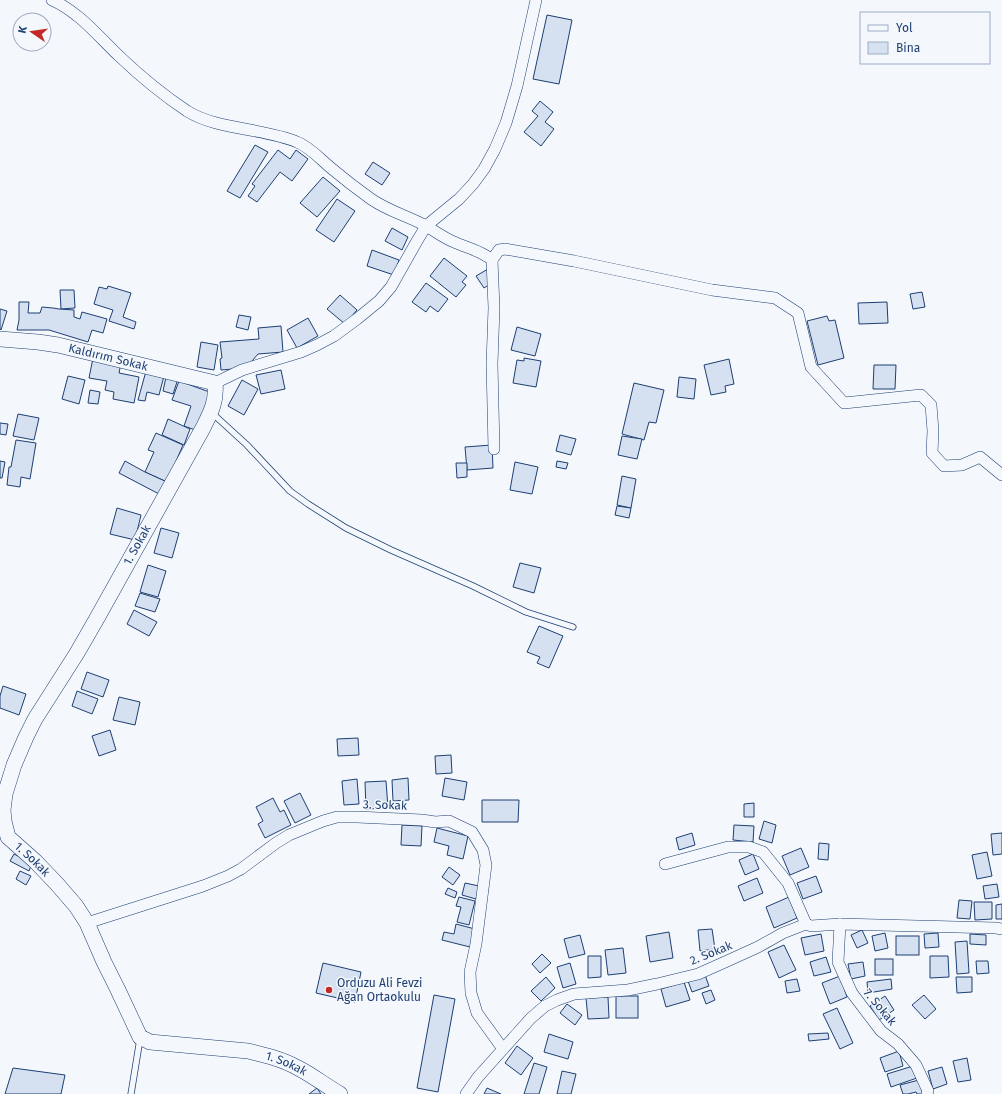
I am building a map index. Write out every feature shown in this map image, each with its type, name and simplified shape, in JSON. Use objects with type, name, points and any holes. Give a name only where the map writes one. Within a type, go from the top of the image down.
[{"type":"street","points":[[52,0],[72,11],[140,75],[188,112],[217,123],[264,133],[300,143],[373,201],[426,226],[461,246],[482,253],[492,260]]},
{"type":"street","points":[[215,383],[242,370],[301,352],[334,336],[379,301],[391,287],[426,226],[459,199],[473,184],[484,169],[495,149],[506,123],[517,86],[536,0]]},
{"type":"street","points":[[494,449],[492,364],[494,308],[492,260],[499,250],[506,249],[574,261],[712,290],[775,298],[798,313],[810,367],[844,403],[921,395],[932,405],[932,453],[944,466],[962,465],[980,457],[1002,475]]},
{"type":"street","name":"Kaldırım Sokak","points":[[0,339],[58,345],[215,383]]},
{"type":"street","name":"1. Sokak","points":[[215,383],[216,394],[211,412],[96,620],[26,737],[14,765],[5,794],[3,810],[4,836],[35,861],[58,884],[76,906],[87,923],[140,1036],[150,1042],[248,1050],[279,1059],[299,1068],[340,1094]]},
{"type":"street","name":"3. Sokak","points":[[87,923],[203,886],[228,876],[241,869],[289,835],[323,821],[337,818],[357,817],[435,822],[449,820],[472,832],[483,850],[486,865],[476,944],[470,972],[471,993],[477,1013],[503,1049]]},
{"type":"street","points":[[664,864],[728,847],[749,847],[763,852],[788,883],[806,924]]},
{"type":"street","name":"2. Sokak","points":[[466,1094],[478,1077],[531,1018],[544,1006],[574,994],[628,990],[698,974],[758,948],[783,934],[806,924],[812,926],[840,924],[1002,928]]},
{"type":"street","name":"7. Sokak","points":[[840,924],[838,962],[852,994],[881,1030],[898,1044],[916,1065],[928,1094]]},
{"type":"lane","points":[[211,412],[247,445],[290,491],[346,528],[526,612],[573,627]]},
{"type":"lane","points":[[132,1094],[140,1036]]},
{"type":"building","points":[[547,15],[572,20],[559,84],[533,79]]},
{"type":"building","points":[[540,101],[553,112],[545,122],[554,129],[541,146],[524,132],[538,116],[532,111]]},
{"type":"building","points":[[255,145],[268,152],[240,198],[227,191]]},
{"type":"building","points":[[278,150],[290,159],[296,150],[308,159],[292,181],[280,172],[257,202],[248,196],[255,186],[252,184]]},
{"type":"building","points":[[373,162],[390,173],[382,185],[365,174]]},
{"type":"building","points":[[323,177],[340,191],[317,217],[300,203]]},
{"type":"building","points":[[337,199],[355,211],[334,242],[316,230]]},
{"type":"building","points":[[392,228],[408,237],[402,250],[385,241]]},
{"type":"building","points":[[372,250],[399,260],[394,275],[367,266]]},
{"type":"building","points":[[444,258],[467,276],[462,282],[466,285],[456,297],[430,276]]},
{"type":"building","points":[[488,269],[495,281],[484,288],[476,276]]},
{"type":"building","points":[[426,283],[448,299],[438,312],[430,306],[426,312],[412,302]]},
{"type":"building","points":[[108,286],[131,293],[123,317],[136,322],[134,329],[109,321],[113,310],[94,304],[99,287],[107,289]]},
{"type":"building","points":[[60,290],[74,290],[75,308],[61,309]]},
{"type":"building","points":[[922,292],[925,307],[913,309],[910,294]]},
{"type":"building","points":[[340,295],[357,310],[345,324],[327,309]]},
{"type":"building","points":[[19,302],[29,302],[28,313],[40,313],[42,307],[74,310],[74,317],[80,319],[82,312],[107,319],[103,333],[92,330],[88,342],[49,330],[17,330],[19,320]]},
{"type":"building","points":[[887,302],[888,323],[859,324],[858,303]]},
{"type":"building","points":[[0,309],[7,311],[1,330],[0,329]]},
{"type":"building","points":[[239,315],[251,317],[248,330],[236,327]]},
{"type":"building","points":[[827,316],[829,321],[835,320],[844,358],[818,365],[807,321]]},
{"type":"building","points":[[308,318],[318,336],[297,348],[287,330]]},
{"type":"building","points":[[281,326],[283,352],[258,354],[246,368],[221,370],[220,359],[222,358],[220,342],[259,339],[258,328]]},
{"type":"building","points":[[517,327],[541,334],[535,356],[511,350]]},
{"type":"building","points":[[201,342],[218,345],[214,370],[197,367]]},
{"type":"building","points":[[93,358],[121,363],[119,373],[139,377],[134,403],[113,399],[114,392],[105,390],[107,381],[89,378]]},
{"type":"building","points":[[524,358],[541,361],[536,387],[513,383],[517,360],[524,361]]},
{"type":"building","points":[[729,359],[734,384],[725,386],[726,392],[711,395],[704,365]]},
{"type":"building","points":[[874,365],[896,365],[895,389],[873,389]]},
{"type":"building","points":[[281,370],[285,389],[261,394],[256,375]]},
{"type":"building","points":[[146,371],[164,376],[159,395],[147,392],[145,401],[138,400]]},
{"type":"building","points":[[68,376],[85,380],[79,404],[62,399]]},
{"type":"building","points":[[166,377],[178,379],[173,394],[163,391]]},
{"type":"building","points":[[679,377],[696,379],[694,399],[677,397]]},
{"type":"building","points":[[242,380],[258,389],[244,415],[228,406]]},
{"type":"building","points":[[179,381],[215,394],[201,432],[184,426],[191,406],[172,400]]},
{"type":"building","points":[[634,383],[664,390],[656,423],[649,422],[644,440],[622,434]]},
{"type":"building","points":[[90,390],[100,392],[98,404],[88,403]]},
{"type":"building","points":[[18,414],[39,418],[34,440],[13,436]]},
{"type":"building","points":[[168,419],[190,429],[184,445],[162,435]]},
{"type":"building","points":[[0,423],[8,424],[6,435],[0,434]]},
{"type":"building","points":[[156,433],[183,445],[167,482],[145,472],[154,452],[148,450]]},
{"type":"building","points":[[560,435],[576,439],[571,455],[556,451]]},
{"type":"building","points":[[622,436],[642,439],[637,459],[618,455]]},
{"type":"building","points":[[16,440],[36,443],[30,479],[21,477],[20,487],[7,485],[9,467],[11,467]]},
{"type":"building","points":[[492,445],[493,468],[467,470],[465,447]]},
{"type":"building","points":[[0,461],[5,462],[2,478],[0,478]]},
{"type":"building","points":[[125,461],[167,482],[159,494],[119,473]]},
{"type":"building","points":[[557,461],[568,463],[566,469],[556,467]]},
{"type":"building","points":[[515,462],[538,467],[532,494],[510,490]]},
{"type":"building","points":[[456,463],[467,463],[467,477],[457,478]]},
{"type":"building","points":[[622,476],[636,479],[631,508],[617,505]]},
{"type":"building","points":[[617,506],[631,508],[629,518],[615,515]]},
{"type":"building","points":[[117,508],[141,515],[135,540],[110,534]]},
{"type":"building","points":[[161,528],[179,533],[172,558],[154,553]]},
{"type":"building","points":[[520,563],[541,568],[534,593],[513,587]]},
{"type":"building","points":[[148,565],[166,571],[158,597],[140,592]]},
{"type":"building","points":[[140,593],[160,599],[155,612],[135,606]]},
{"type":"building","points":[[134,610],[157,622],[149,636],[127,624]]},
{"type":"building","points":[[539,626],[563,636],[549,668],[537,663],[540,657],[527,652]]},
{"type":"building","points":[[87,672],[109,680],[103,697],[81,689]]},
{"type":"building","points":[[3,686],[26,694],[19,715],[0,708],[0,696]]},
{"type":"building","points":[[77,691],[98,699],[92,714],[72,706]]},
{"type":"building","points":[[119,697],[140,702],[135,725],[113,720]]},
{"type":"building","points":[[110,730],[116,750],[99,756],[92,736]]},
{"type":"building","points":[[358,738],[359,755],[338,756],[337,739]]},
{"type":"building","points":[[451,755],[452,773],[436,774],[435,756]]},
{"type":"building","points":[[408,778],[409,800],[393,801],[392,780]]},
{"type":"building","points":[[445,778],[467,782],[464,800],[442,796]]},
{"type":"building","points":[[357,779],[359,804],[344,805],[342,781]]},
{"type":"building","points":[[386,781],[388,808],[366,809],[365,782]]},
{"type":"building","points":[[300,793],[311,815],[295,823],[284,801]]},
{"type":"building","points":[[273,798],[280,812],[284,810],[291,825],[265,838],[258,824],[263,821],[256,807]]},
{"type":"building","points":[[482,800],[519,800],[518,822],[482,822]]},
{"type":"building","points":[[754,803],[754,817],[744,817],[744,804]]},
{"type":"building","points":[[764,821],[776,825],[772,843],[759,839]]},
{"type":"building","points":[[402,825],[422,826],[421,846],[401,845]]},
{"type":"building","points":[[734,825],[754,826],[753,842],[733,840]]},
{"type":"building","points":[[437,828],[468,836],[463,859],[447,855],[449,846],[434,842]]},
{"type":"building","points":[[692,833],[695,845],[679,850],[676,838]]},
{"type":"building","points":[[1002,833],[1002,854],[993,855],[991,834]]},
{"type":"building","points":[[819,843],[829,844],[828,860],[818,859]]},
{"type":"building","points":[[801,848],[809,867],[790,875],[782,856]]},
{"type":"building","points":[[987,852],[992,876],[977,879],[972,855]]},
{"type":"building","points":[[14,854],[32,863],[29,871],[10,861]]},
{"type":"building","points":[[753,854],[759,869],[745,875],[739,860]]},
{"type":"building","points":[[449,867],[460,875],[453,885],[442,877]]},
{"type":"building","points":[[20,871],[31,876],[26,885],[16,879]]},
{"type":"building","points":[[816,876],[822,892],[803,899],[797,883]]},
{"type":"building","points":[[757,878],[763,893],[744,901],[738,886]]},
{"type":"building","points":[[465,883],[479,886],[476,899],[462,895]]},
{"type":"building","points":[[997,884],[999,897],[985,899],[983,886]]},
{"type":"building","points":[[448,888],[457,892],[455,898],[445,894]]},
{"type":"building","points":[[459,897],[475,901],[469,925],[457,922],[461,907],[456,906]]},
{"type":"building","points":[[789,897],[797,918],[774,928],[766,907]]},
{"type":"building","points":[[959,900],[972,901],[970,919],[957,918]]},
{"type":"building","points":[[974,902],[992,902],[992,919],[975,920]]},
{"type":"building","points":[[1002,904],[1002,919],[996,919],[996,905]]},
{"type":"building","points":[[456,924],[475,929],[470,947],[442,940],[444,932],[454,934]]},
{"type":"building","points":[[712,929],[715,949],[700,951],[698,930]]},
{"type":"building","points":[[862,930],[868,943],[857,948],[851,935]]},
{"type":"building","points":[[669,932],[673,958],[650,962],[646,936]]},
{"type":"building","points":[[885,933],[888,948],[875,951],[872,936]]},
{"type":"building","points":[[938,933],[939,947],[925,948],[924,934]]},
{"type":"building","points":[[821,934],[824,951],[805,955],[801,938]]},
{"type":"building","points":[[970,934],[986,935],[986,945],[970,944]]},
{"type":"building","points":[[580,935],[585,954],[569,958],[564,939]]},
{"type":"building","points":[[896,936],[919,936],[919,955],[896,955]]},
{"type":"building","points":[[967,941],[969,973],[957,974],[955,942]]},
{"type":"building","points":[[784,945],[796,970],[779,978],[768,952]]},
{"type":"building","points":[[623,948],[626,973],[608,975],[605,950]]},
{"type":"building","points":[[542,954],[551,963],[540,973],[532,964]]},
{"type":"building","points":[[588,956],[601,956],[601,977],[588,978]]},
{"type":"building","points":[[930,956],[948,956],[949,977],[930,978]]},
{"type":"building","points":[[826,957],[831,972],[814,976],[810,962]]},
{"type":"building","points":[[875,959],[893,959],[893,975],[875,975]]},
{"type":"building","points":[[976,961],[988,961],[989,973],[977,974]]},
{"type":"building","points":[[863,962],[865,976],[851,979],[848,964]]},
{"type":"building","points":[[323,963],[361,972],[355,1002],[316,993]]},
{"type":"building","points":[[570,963],[576,984],[563,988],[557,967]]},
{"type":"building","points":[[705,975],[709,986],[692,992],[688,981]]},
{"type":"building","points":[[840,976],[847,997],[830,1004],[822,983]]},
{"type":"building","points":[[546,977],[555,988],[541,1001],[531,991]]},
{"type":"building","points":[[956,977],[972,977],[972,992],[957,993]]},
{"type":"building","points":[[797,979],[800,991],[787,993],[785,981]]},
{"type":"building","points":[[891,979],[892,989],[868,993],[867,982]]},
{"type":"building","points":[[684,982],[690,1000],[666,1007],[661,989]]},
{"type":"building","points":[[711,990],[715,1000],[706,1004],[702,993]]},
{"type":"building","points":[[434,995],[455,999],[438,1092],[417,1088]]},
{"type":"building","points":[[924,995],[936,1009],[925,1019],[912,1005]]},
{"type":"building","points":[[616,996],[638,996],[638,1018],[616,1018]]},
{"type":"building","points":[[885,996],[894,1010],[879,1020],[870,1006]]},
{"type":"building","points":[[608,997],[609,1018],[588,1019],[586,998]]},
{"type":"building","points":[[567,1004],[582,1015],[575,1025],[560,1013]]},
{"type":"building","points":[[837,1008],[853,1043],[840,1049],[823,1014]]},
{"type":"building","points":[[828,1033],[829,1039],[809,1041],[808,1034]]},
{"type":"building","points":[[549,1034],[573,1042],[568,1059],[544,1052]]},
{"type":"building","points":[[517,1046],[533,1058],[521,1075],[505,1063]]},
{"type":"building","points":[[899,1051],[903,1066],[885,1072],[880,1058]]},
{"type":"building","points":[[967,1058],[971,1080],[958,1082],[953,1061]]},
{"type":"building","points":[[534,1063],[547,1067],[539,1094],[524,1094]]},
{"type":"building","points":[[913,1066],[917,1078],[891,1087],[887,1074]]},
{"type":"building","points":[[942,1067],[947,1084],[933,1089],[928,1071]]},
{"type":"building","points":[[13,1068],[65,1075],[61,1094],[5,1094]]},
{"type":"building","points":[[562,1071],[576,1074],[571,1094],[557,1094]]},
{"type":"building","points":[[919,1080],[923,1094],[917,1094],[916,1092],[903,1094],[900,1085]]},
{"type":"building","points":[[317,1088],[321,1094],[309,1094]]},
{"type":"building","points":[[487,1088],[501,1094],[484,1094]]},
{"type":"place","name":"Orduzu Ali Fevzi Ağan Ortaokulu","points":[[329,990]]}]
